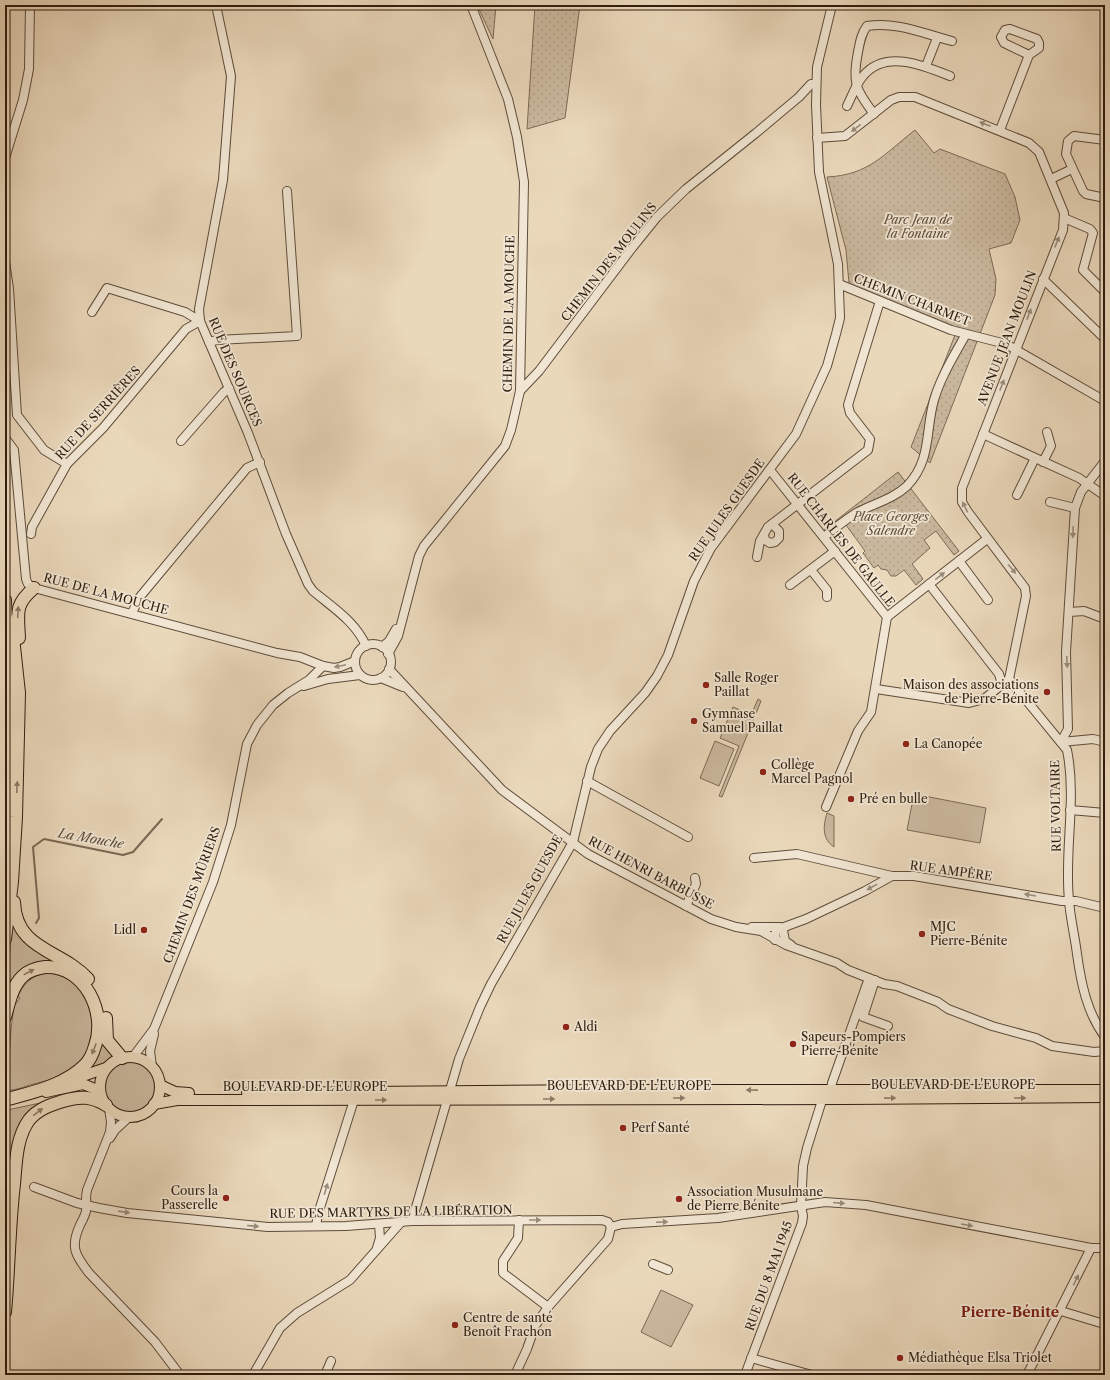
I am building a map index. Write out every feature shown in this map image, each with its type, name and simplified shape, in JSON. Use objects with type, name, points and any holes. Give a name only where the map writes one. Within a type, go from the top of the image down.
[{"type":"highway","points":[[19,693],[22,675],[17,612],[19,604],[34,588]]},
{"type":"highway","points":[[5,600],[8,703],[5,814]]},
{"type":"highway","points":[[5,939],[6,919],[12,882],[16,810],[19,693],[12,628],[6,618]]},
{"type":"highway","points":[[12,882],[14,915],[18,925],[34,943],[72,964],[93,984],[102,1001],[106,1014],[107,1040],[127,1057]]},
{"type":"highway","points":[[5,1017],[11,996],[22,976],[41,967],[52,967],[77,977],[85,987],[94,999],[98,1014],[99,1028],[95,1048],[86,1064],[65,1079],[41,1090],[6,1099]]},
{"type":"highway","points":[[5,1312],[12,1203],[19,1144],[24,1130],[34,1114],[43,1108],[68,1099],[90,1097],[108,1107]]},
{"type":"main road","points":[[39,1094],[106,1068],[113,1062],[127,1057],[143,1060],[152,1067],[159,1079],[159,1092],[154,1104],[145,1112],[129,1117],[120,1115],[108,1107],[100,1091],[100,1081],[106,1068]]},
{"type":"main road","points":[[6,1099],[39,1094],[83,1084],[100,1091]]},
{"type":"main road","name":"BOULEVARD DE L'EUROPE","points":[[160,1086],[182,1093],[448,1095],[826,1094],[1105,1090]]},
{"type":"main road","name":"BOULEVARD DE L'EUROPE","points":[[826,1094],[1105,1097]]},
{"type":"main road","name":"BOULEVARD DE L'EUROPE","points":[[154,1104],[177,1100],[354,1100],[448,1095]]},
{"type":"street","points":[[5,158],[24,100],[29,69],[30,5]]},
{"type":"street","name":"RUE DES SOURCES","points":[[216,5],[232,76],[223,180],[199,309],[200,322],[260,462],[286,534],[308,584],[313,591],[353,624],[366,646]]},
{"type":"street","name":"CHEMIN DE LA MOUCHE","points":[[388,654],[398,636],[419,556],[424,546],[505,446],[511,430],[520,391],[524,182],[516,131],[508,99],[471,5]]},
{"type":"street","name":"RUE JULES GUESDE","points":[[412,1221],[448,1095],[467,1039],[491,984],[572,842],[587,781],[598,749],[610,731],[645,693],[657,676],[668,655],[686,599],[711,548],[770,470],[798,429],[827,366],[840,318],[840,284],[837,257],[819,172],[816,84],[817,67],[832,5]]},
{"type":"street","points":[[874,114],[860,96],[854,73],[862,33],[867,26],[876,24],[906,29],[952,42]]},
{"type":"street","points":[[926,66],[937,38]]},
{"type":"street","points":[[1000,130],[1029,55]]},
{"type":"street","points":[[847,106],[863,76],[876,64],[889,60],[926,66],[950,76]]},
{"type":"street","name":"CHEMIN DES MOULINS","points":[[520,391],[539,371],[658,218],[686,189],[799,97],[811,84],[816,84]]},
{"type":"street","name":"AVENUE JEAN MOULIN","points":[[817,138],[845,136],[891,100],[907,96],[915,97],[1000,130],[1029,143],[1039,152],[1064,213],[1063,230],[962,488],[962,502],[987,539],[1025,588],[1026,596],[1006,681]]},
{"type":"street","points":[[799,97],[816,98]]},
{"type":"street","points":[[1105,140],[1074,136],[1070,138],[1066,145],[1066,154],[1072,169],[1086,194],[1105,198]]},
{"type":"street","points":[[1051,179],[1072,169]]},
{"type":"street","points":[[209,342],[217,340],[297,336],[287,191]]},
{"type":"street","points":[[1064,218],[1090,229],[1093,233],[1083,270],[1105,292]]},
{"type":"street","points":[[5,261],[9,289],[17,415],[44,450],[67,464]]},
{"type":"street","points":[[1043,278],[1105,339]]},
{"type":"street","name":"CHEMIN CHARMET","points":[[840,284],[966,334],[1003,343],[1016,349],[1105,401]]},
{"type":"street","points":[[92,312],[107,288],[185,312],[200,322]]},
{"type":"street","points":[[757,557],[760,541],[772,524],[868,450],[870,439],[850,413],[848,405],[880,301]]},
{"type":"street","name":"RUE DE SERRIÈRES","points":[[31,534],[32,527],[67,464],[103,428],[186,329],[200,322]]},
{"type":"street","points":[[824,537],[852,515],[898,493],[914,476],[924,457],[933,402],[938,388],[944,373],[966,334]]},
{"type":"street","points":[[181,441],[229,388]]},
{"type":"street","points":[[1043,462],[1051,446],[1047,432]]},
{"type":"street","points":[[983,434],[1079,478],[1087,485],[1105,496]]},
{"type":"street","name":"RUE DE LA MOUCHE","points":[[7,439],[14,450],[24,568],[28,584],[34,588],[277,653],[300,657],[336,678]]},
{"type":"street","points":[[1018,495],[1035,458]]},
{"type":"street","name":"RUE VOLTAIRE","points":[[1105,461],[1087,485],[1074,508],[1066,652],[1068,729],[1061,742],[1067,750],[1069,761],[1069,901],[1080,978],[1091,1014],[1105,1037]]},
{"type":"street","points":[[132,613],[138,598],[247,468],[260,462]]},
{"type":"street","name":"RUE CHARLES DE GAULLE","points":[[770,470],[887,617],[871,712],[858,731],[826,807]]},
{"type":"street","points":[[1050,502],[1074,508]]},
{"type":"street","points":[[764,535],[765,540],[770,543],[775,542],[779,538],[779,531],[772,524]]},
{"type":"street","points":[[887,617],[987,539]]},
{"type":"street","points":[[790,585],[835,551]]},
{"type":"street","points":[[959,561],[988,600]]},
{"type":"street","points":[[811,570],[827,590],[826,597]]},
{"type":"street","points":[[929,584],[999,674],[1061,742],[1093,739],[1105,742]]},
{"type":"street","points":[[1069,612],[1084,611],[1105,619]]},
{"type":"street","name":"CHEMIN DE LA MOUCHE","points":[[382,647],[393,636],[401,621]]},
{"type":"street","points":[[376,645],[382,647],[388,654],[390,664],[389,669],[381,678],[368,680],[360,675],[355,666],[358,652],[366,646],[376,645]]},
{"type":"street","name":"RUE DE LA MOUCHE","points":[[321,668],[340,667],[355,661]]},
{"type":"street","name":"CHEMIN DES MÛRIERS","points":[[152,1067],[150,1051],[154,1029],[222,854],[238,797],[247,744],[257,725],[273,705],[309,680],[321,668]]},
{"type":"street","name":"RUE HENRI BARBUSSE","points":[[389,669],[502,790],[588,854],[686,906],[724,924],[761,931],[775,940],[872,979],[938,1002],[948,1009],[992,1026],[1029,1036],[1052,1046],[1094,1052],[1105,1052]]},
{"type":"street","name":"CHEMIN DES MÛRIERS","points":[[294,690],[336,678],[360,675]]},
{"type":"street","name":"RUE HENRI BARBUSSE","points":[[381,678],[402,686],[413,694]]},
{"type":"street","points":[[876,689],[969,703],[984,699],[1006,681]]},
{"type":"street","points":[[587,781],[688,837]]},
{"type":"street","points":[[1070,810],[1105,813]]},
{"type":"street","points":[[754,858],[797,854],[892,876]]},
{"type":"street","name":"RUE AMPÈRE","points":[[780,928],[806,919],[866,891],[892,876],[914,876],[1105,908]]},
{"type":"street","points":[[686,906],[696,884],[695,878]]},
{"type":"street","name":"RUE HENRI BARBUSSE","points":[[744,928],[757,926],[780,928]]},
{"type":"street","points":[[775,940],[776,930],[780,928],[783,930],[785,941],[793,947]]},
{"type":"street","points":[[872,979],[863,1017],[888,1026]]},
{"type":"street","name":"RUE DU 8 MAI 1945","points":[[745,1375],[802,1224],[803,1216],[801,1206],[803,1166],[807,1148],[826,1094],[832,1083],[872,979]]},
{"type":"street","name":"CHEMIN DES MÛRIERS","points":[[127,1057],[154,1029]]},
{"type":"street","points":[[316,1226],[318,1214],[354,1100]]},
{"type":"street","points":[[108,1107],[112,1122],[105,1147],[87,1190],[85,1199],[86,1212],[74,1238],[76,1253],[81,1263],[155,1342],[180,1375]]},
{"type":"street","points":[[105,1147],[115,1130],[129,1117]]},
{"type":"street","name":"RUE DES MARTYRS DE LA LIBÉRATION","points":[[34,1187],[86,1206],[127,1213],[268,1228],[379,1224],[412,1221],[519,1220],[602,1220],[608,1222],[611,1227]]},
{"type":"street","points":[[515,1375],[527,1349],[535,1326],[548,1307],[608,1239],[611,1227],[622,1224],[718,1218],[825,1202],[866,1205],[1091,1248],[1105,1248]]},
{"type":"street","points":[[519,1220],[518,1238],[503,1261],[502,1273],[548,1307]]},
{"type":"street","points":[[253,1375],[280,1328],[310,1304],[341,1287],[350,1280],[402,1222]]},
{"type":"street","points":[[376,1250],[380,1238],[379,1224]]},
{"type":"street","points":[[1027,1375],[1061,1311],[1091,1248]]},
{"type":"street","points":[[654,1264],[668,1270]]},
{"type":"street","points":[[1061,1311],[1105,1324]]},
{"type":"street","points":[[751,1358],[812,1375]]},
{"type":"street","points":[[325,1375],[332,1361]]},
{"type":"green space","points":[[477,5],[496,5],[493,39]]},
{"type":"green space","points":[[535,5],[580,5],[565,118],[527,129]]},
{"type":"green space","name":"Parc Jean de la Fontaine","points":[[915,130],[934,153],[940,149],[1005,174],[1015,197],[1020,220],[1011,243],[989,249],[996,279],[995,295],[930,463],[911,447],[957,330],[854,287],[849,283],[846,250],[827,177],[842,175],[865,168],[885,155]]},
{"type":"green space","name":"Place Georges Salendre","points":[[898,472],[959,551],[954,555],[936,531],[924,540],[930,548],[912,564],[923,579],[916,585],[904,570],[896,576],[891,576],[887,570],[881,569],[878,565],[874,568],[863,553],[865,551],[846,525],[830,537],[824,530]]},
{"type":"green space","points":[[758,699],[761,701],[722,797],[719,796],[739,746],[720,738],[733,707],[751,715]]},
{"type":"green space","points":[[715,741],[734,749],[719,786],[700,778]]},
{"type":"green space","points":[[914,794],[986,808],[980,843],[907,830]]},
{"type":"green space","points":[[827,813],[834,816],[834,847],[827,840],[824,832]]},
{"type":"green space","points":[[12,920],[57,960],[7,992]]},
{"type":"green space","points":[[51,973],[64,977],[83,995],[92,1020],[90,1046],[80,1063],[68,1072],[17,1089],[7,1090],[14,1006],[20,998],[18,997],[24,985],[36,976]]},
{"type":"green space","points":[[102,1037],[105,1047],[112,1054],[112,1056],[98,1068],[86,1070]]},
{"type":"green space","points":[[130,1060],[144,1064],[152,1072],[156,1086],[152,1100],[144,1108],[130,1112],[116,1108],[108,1100],[104,1086],[108,1072],[116,1064]]},
{"type":"green space","points":[[45,1102],[33,1111],[9,1193],[7,1193],[7,1110]]},
{"type":"green space","points":[[661,1290],[693,1305],[671,1347],[641,1332]]},
{"type":"waterway","name":"La Mouche","points":[[36,923],[39,918],[33,847],[44,839],[123,855],[133,852],[162,819]]},
{"type":"place","name":"Salle Roger Paillat","points":[[706,685]]},
{"type":"place","name":"Maison des associations de Pierre-Bénite","points":[[1047,692]]},
{"type":"place","name":"Gymnase Samuel Paillat","points":[[694,721]]},
{"type":"place","name":"La Canopée","points":[[906,744]]},
{"type":"place","name":"Collège Marcel Pagnol","points":[[763,772]]},
{"type":"place","name":"Pré en bulle","points":[[851,799]]},
{"type":"place","name":"Lidl","points":[[144,930]]},
{"type":"place","name":"MJC Pierre-Bénite","points":[[922,934]]},
{"type":"place","name":"Aldi","points":[[566,1027]]},
{"type":"place","name":"Sapeurs-Pompiers Pierre-Bénite","points":[[793,1044]]},
{"type":"place","name":"Perf Santé","points":[[623,1128]]},
{"type":"place","name":"Cours la Passerelle","points":[[226,1198]]},
{"type":"place","name":"Association Musulmane de Pierre Bénite","points":[[679,1199]]},
{"type":"place","name":"Centre de santé Benoît Frachon","points":[[455,1325]]},
{"type":"place","name":"Médiathèque Elsa Triolet","points":[[900,1358]]},
{"type":"district","name":"Pierre-Bénite","points":[[1010,1312]]}]
